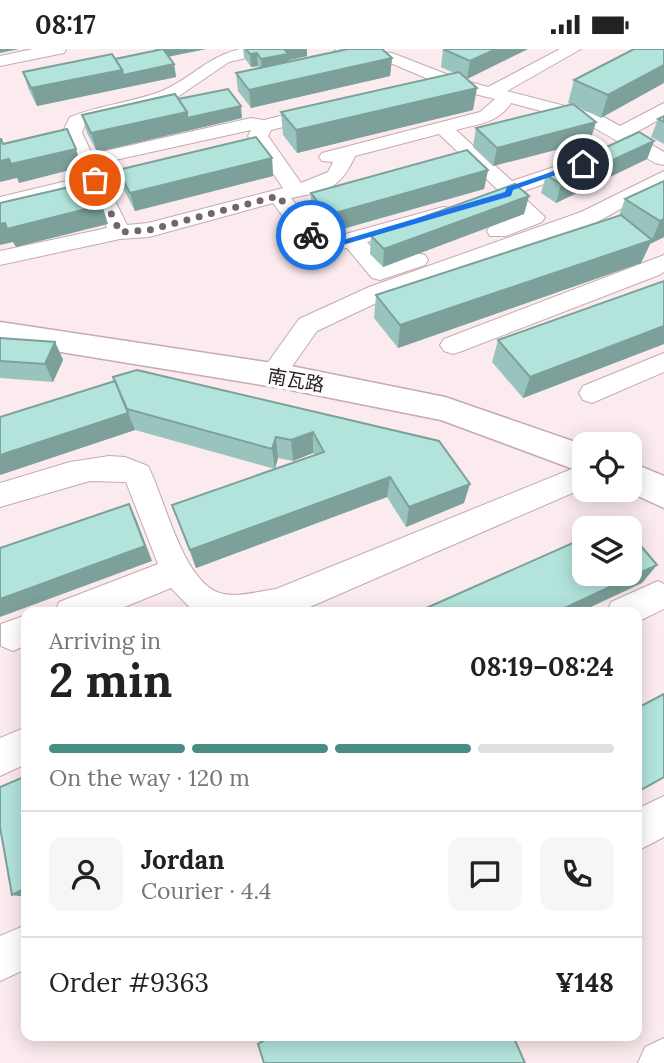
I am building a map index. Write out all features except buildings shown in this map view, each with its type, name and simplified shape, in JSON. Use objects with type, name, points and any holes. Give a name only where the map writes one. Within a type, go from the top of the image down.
[{"type":"street","points":[[0,61],[58,49]]},
{"type":"street","points":[[120,232],[72,133],[77,121],[104,110],[170,94],[223,58],[262,49]]},
{"type":"street","points":[[343,49],[374,51],[437,77],[498,95],[574,112],[627,139],[663,164]]},
{"type":"street","points":[[498,95],[573,49]]},
{"type":"street","points":[[418,89],[437,77]]},
{"type":"street","points":[[320,160],[487,116],[497,110],[498,95]]},
{"type":"street","points":[[0,203],[91,171],[251,124],[264,126],[338,108]]},
{"type":"street","points":[[264,126],[259,140],[287,193],[317,239],[331,243],[475,203],[515,184],[621,152],[627,139],[664,109]]},
{"type":"street","points":[[443,128],[515,184],[557,211],[663,164]]},
{"type":"street","points":[[0,258],[120,232],[149,230],[324,183],[335,176],[347,153]]},
{"type":"street","points":[[272,375],[308,325],[377,293],[598,222],[663,164]]},
{"type":"street","points":[[0,188],[18,188],[91,171]]},
{"type":"street","points":[[352,239],[380,273],[534,217],[515,184]]},
{"type":"street","points":[[453,345],[651,270],[658,256]]},
{"type":"street","name":"南瓦路","points":[[0,333],[272,375],[445,409],[572,455]]},
{"type":"street","points":[[592,393],[664,362]]},
{"type":"street","points":[[0,495],[86,470],[126,466],[138,474],[178,571],[206,602],[234,607]]},
{"type":"street","points":[[281,607],[572,482]]},
{"type":"street","points":[[642,482],[664,493]]},
{"type":"street","points":[[86,607],[178,571]]},
{"type":"street","points":[[635,607],[658,596]]},
{"type":"street","points":[[0,757],[21,747]]},
{"type":"street","points":[[642,828],[664,815]]},
{"type":"street","points":[[0,958],[21,948]]},
{"type":"way so far","points":[[95,180],[120,232],[149,230],[278,196],[311,235]]},
{"type":"route","points":[[311,235],[331,243],[343,242],[508,194],[509,189],[583,164]]}]
